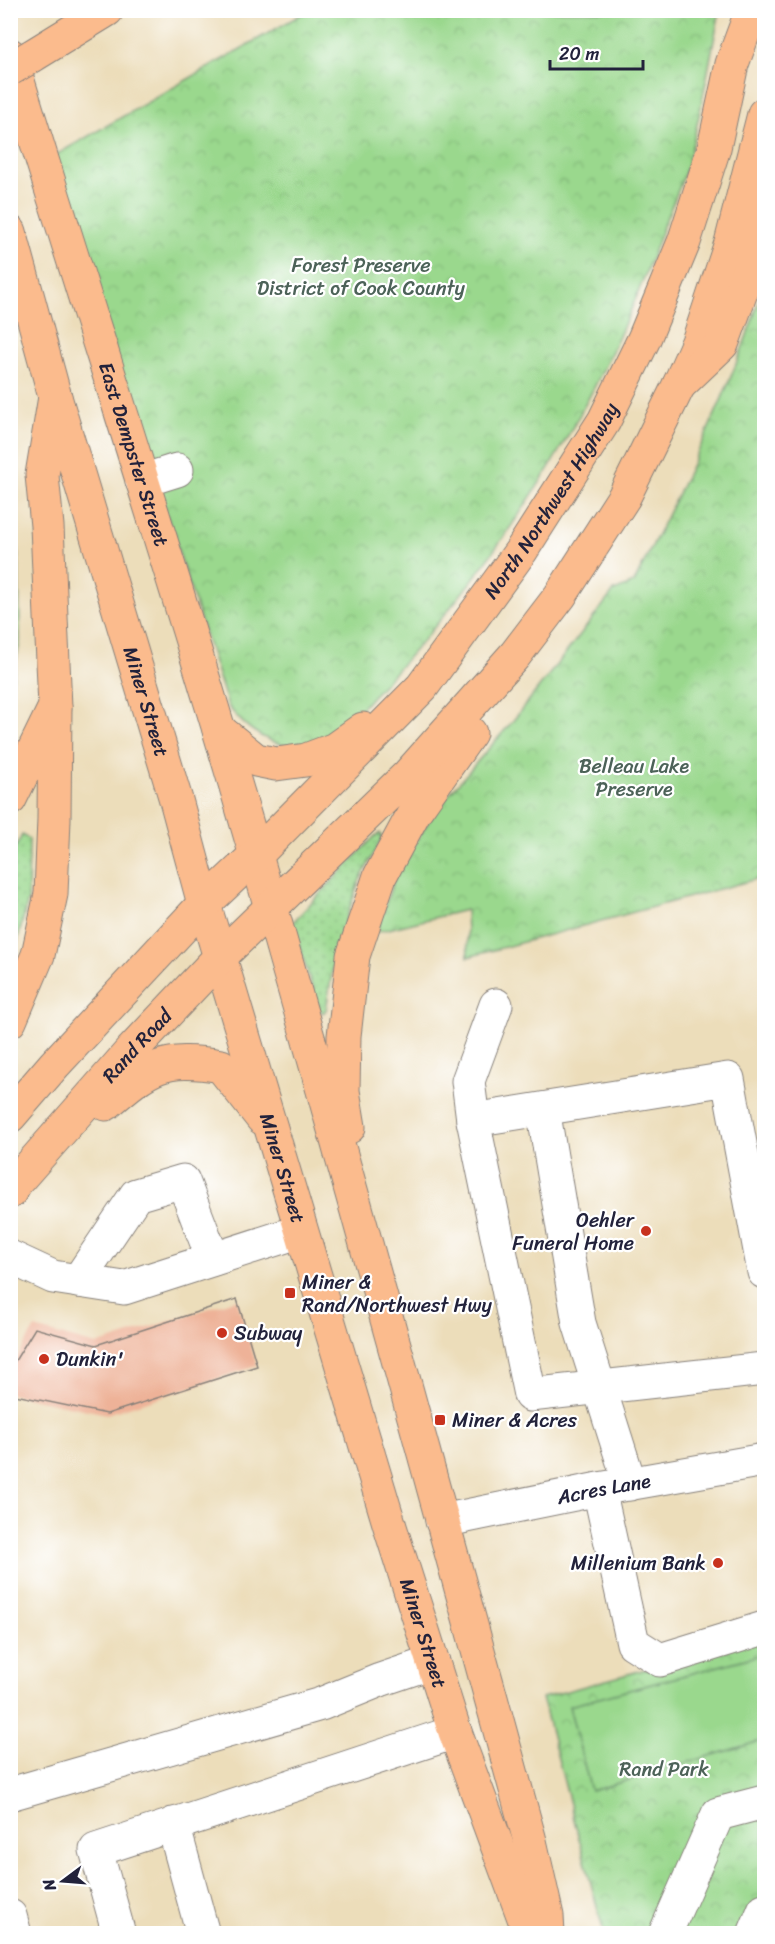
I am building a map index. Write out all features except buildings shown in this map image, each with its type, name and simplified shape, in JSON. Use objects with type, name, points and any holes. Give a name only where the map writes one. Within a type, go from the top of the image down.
[{"type":"main road","points":[[18,60],[107,10]]},
{"type":"main road","name":"North Northwest Highway","points":[[204,904],[256,855],[422,687],[521,551],[595,436],[644,339],[684,242],[714,148],[732,64],[752,10]]},
{"type":"main road","name":"East Dempster Street","points":[[18,60],[142,481],[256,855]]},
{"type":"main road","points":[[380,1294],[343,1091],[344,1036],[353,956],[380,876],[415,811],[520,665],[560,596],[624,497],[679,385],[698,342],[731,243],[765,114]]},
{"type":"main road","points":[[679,385],[722,344],[745,281],[765,215]]},
{"type":"main road","points":[[10,232],[55,397],[42,475],[47,526],[55,707],[51,894],[38,955],[10,1021]]},
{"type":"main road","name":"Miner Street","points":[[55,397],[391,1530],[455,1732],[530,1934]]},
{"type":"main road","points":[[270,908],[409,774],[515,655],[560,596]]},
{"type":"main road","points":[[219,730],[256,760],[276,764],[306,760],[335,749],[422,687]]},
{"type":"main road","points":[[10,799],[55,707]]},
{"type":"main road","points":[[256,855],[380,1294],[530,1841],[547,1916],[548,1934]]},
{"type":"main road","points":[[10,1116],[54,1065],[204,904]]},
{"type":"main road","name":"Rand Road","points":[[13,1187],[132,1050],[270,908]]},
{"type":"main road","points":[[13,1187],[140,1075],[160,1065],[196,1062],[221,1066],[273,1132]]},
{"type":"street","points":[[142,481],[177,470]]},
{"type":"street","points":[[496,1005],[468,1081],[473,1120],[530,1395],[765,1369]]},
{"type":"street","points":[[473,1120],[728,1079],[765,1272]]},
{"type":"street","points":[[543,1109],[579,1323],[601,1387],[633,1643],[660,1660],[765,1628]]},
{"type":"street","points":[[78,1281],[136,1196],[183,1181],[213,1259]]},
{"type":"street","points":[[10,1257],[53,1277],[124,1288],[301,1230]]},
{"type":"street","name":"Acres Lane","points":[[442,1521],[765,1460]]},
{"type":"street","points":[[10,1794],[321,1704],[433,1662]]},
{"type":"street","points":[[119,1934],[96,1850],[455,1732]]},
{"type":"street","points":[[665,1934],[718,1814],[765,1802]]},
{"type":"street","points":[[173,1824],[203,1934]]},
{"type":"street","points":[[10,1916],[15,1934]]},
{"type":"green space","name":"Forest Preserve District of Cook County","points":[[307,11],[720,11],[697,127],[682,181],[629,314],[605,365],[551,465],[488,559],[417,647],[352,718],[330,738],[309,745],[295,746],[282,744],[258,734],[237,717],[228,706],[52,157]]},
{"type":"green space","name":"Belleau Lake Preserve","points":[[764,284],[764,877],[468,957],[466,910],[376,932],[394,879],[436,809],[512,722],[614,591],[634,583],[722,398]]},
{"type":"green space","points":[[11,496],[19,566],[20,642],[11,687]]},
{"type":"green space","points":[[380,833],[382,838],[359,882],[336,947],[326,1010],[323,1013],[319,1009],[292,923]]},
{"type":"green space","points":[[22,835],[29,839],[28,900],[11,966],[11,857]]},
{"type":"green space","name":"Rand Park","points":[[764,1636],[764,1933],[604,1933],[542,1698]]},
{"type":"green space","points":[[764,1654],[764,1740],[591,1791],[569,1706]]},
{"type":"place","name":"Oehler Funeral Home","points":[[646,1231]]},
{"type":"place","name":"Miner & Rand/Northwest Hwy","points":[[290,1293]]},
{"type":"place","name":"Subway","points":[[222,1333]]},
{"type":"place","name":"Dunkin'","points":[[44,1359]]},
{"type":"place","name":"Miner & Acres","points":[[440,1420]]},
{"type":"place","name":"Millenium Bank","points":[[718,1563]]}]
